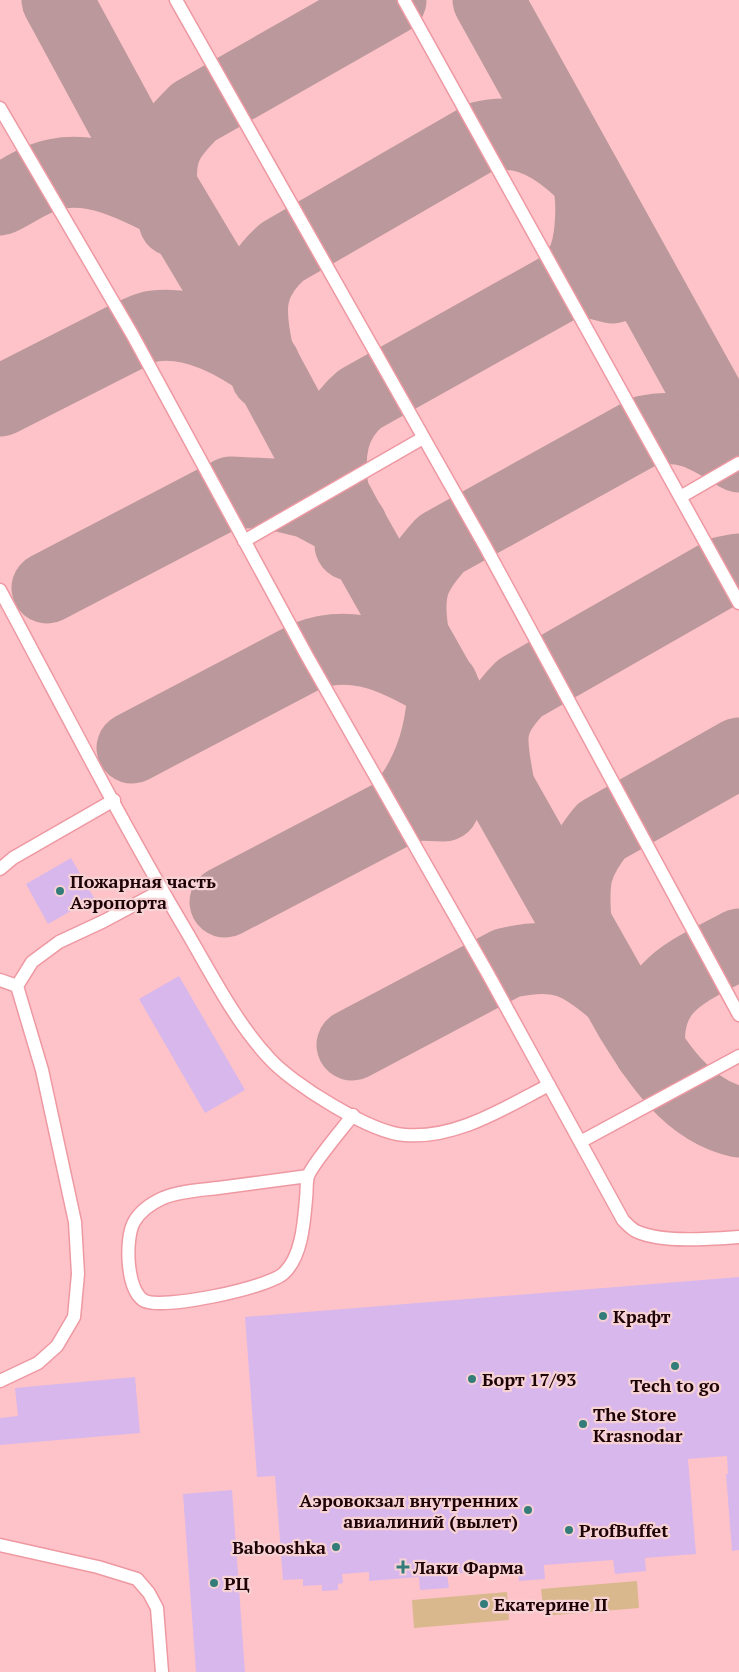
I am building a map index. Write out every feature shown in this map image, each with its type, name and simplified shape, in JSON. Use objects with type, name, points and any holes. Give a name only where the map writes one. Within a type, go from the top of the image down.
[{"type":"lane","points":[[176,0],[484,546],[739,1015]]},
{"type":"lane","points":[[404,0],[682,496],[739,603]]},
{"type":"lane","points":[[0,108],[132,334],[244,541],[582,1141],[623,1220],[636,1232],[702,1240],[739,1237]]},
{"type":"lane","points":[[244,541],[423,438]]},
{"type":"lane","points":[[682,496],[739,463]]},
{"type":"lane","points":[[0,590],[162,890],[242,1025],[270,1060],[315,1094],[353,1116],[372,1126],[403,1135],[432,1136],[470,1124],[549,1085]]},
{"type":"lane","points":[[0,869],[13,858],[114,800]]},
{"type":"lane","points":[[0,862],[13,858]]},
{"type":"lane","points":[[0,1381],[38,1363],[57,1346],[74,1317],[78,1274],[73,1213],[42,1070],[17,986],[32,962],[58,942],[104,921],[162,890]]},
{"type":"lane","points":[[0,980],[17,986]]},
{"type":"lane","points":[[582,1141],[739,1056]]},
{"type":"lane","points":[[308,1176],[174,1194],[144,1209],[135,1220],[130,1232],[130,1278],[134,1290],[142,1300],[151,1303],[167,1302],[222,1295],[257,1287],[283,1275],[293,1263],[304,1222],[308,1176],[353,1116]]},
{"type":"lane","points":[[0,1545],[98,1567],[137,1578],[157,1608],[162,1672]]},
{"type":"shaded area","points":[[0,0],[739,0],[739,1672],[0,1672]]},
{"type":"shaded area","points":[[637,1581],[639,1608],[544,1616],[541,1589]]},
{"type":"shaded area","points":[[507,1592],[509,1620],[414,1628],[412,1600]]},
{"type":"building","name":"Пожарная часть Аэропорта","points":[[71,858],[94,898],[48,924],[26,884]]},
{"type":"building","points":[[179,976],[245,1090],[205,1113],[139,999]]},
{"type":"building","points":[[739,1277],[739,1550],[732,1551],[726,1474],[728,1474],[727,1456],[688,1459],[696,1554],[645,1558],[646,1571],[615,1574],[613,1560],[544,1565],[545,1579],[519,1581],[518,1569],[447,1574],[449,1588],[420,1590],[419,1577],[369,1581],[369,1572],[342,1574],[343,1583],[338,1584],[338,1590],[322,1591],[322,1585],[303,1586],[303,1579],[283,1580],[275,1476],[257,1477],[245,1317]]},
{"type":"building","points":[[135,1377],[140,1433],[0,1445],[0,1418],[18,1416],[15,1388]]},
{"type":"building","name":"РЦ","points":[[232,1490],[245,1672],[196,1672],[183,1494]]},
{"type":"taxiway","points":[[57,0],[122,120],[229,299],[348,520],[630,1019],[662,1067],[689,1096],[720,1116],[739,1122]]},
{"type":"taxiway","points":[[162,187],[161,174],[164,154],[172,137],[194,112],[391,0]]},
{"type":"taxiway","points":[[488,0],[739,452]]},
{"type":"taxiway","points":[[258,353],[253,323],[253,298],[262,275],[282,252],[481,137],[506,134],[530,138],[552,149],[586,177],[591,205],[590,229],[586,249],[580,265],[564,285]]},
{"type":"taxiway","points":[[0,200],[34,181],[49,176],[72,172],[87,173],[117,180],[173,206],[174,221]]},
{"type":"taxiway","points":[[333,489],[331,463],[334,439],[343,418],[360,399],[564,285],[593,283],[613,288]]},
{"type":"taxiway","points":[[0,401],[132,334],[154,326],[184,327],[198,330],[226,341],[265,365],[266,375]]},
{"type":"taxiway","points":[[413,632],[411,605],[414,584],[424,565],[441,544],[645,431],[672,428],[695,433],[739,457]]},
{"type":"taxiway","points":[[47,588],[231,492],[272,494],[309,503],[352,526],[350,545]]},
{"type":"taxiway","points":[[499,785],[494,756],[493,733],[501,712],[520,688],[723,572],[739,569]]},
{"type":"taxiway","points":[[132,748],[307,656],[343,649],[378,654],[411,668],[443,686],[440,721],[432,754],[418,784],[397,812]]},
{"type":"taxiway","points":[[576,922],[575,884],[577,874],[585,854],[601,831],[739,753]]},
{"type":"taxiway","points":[[225,902],[397,812],[417,805],[444,806]]},
{"type":"taxiway","points":[[650,1051],[650,1028],[654,1010],[663,995],[674,982],[688,972],[739,944]]},
{"type":"taxiway","points":[[352,1045],[507,963],[541,958],[567,962],[591,974],[617,995]]},
{"type":"place","name":"Пожарная часть Аэропорта","points":[[60,891]]},
{"type":"place","name":"Крафт","points":[[603,1316]]},
{"type":"place","name":"Tech to go","points":[[675,1366]]},
{"type":"place","name":"Борт 17/93","points":[[472,1379]]},
{"type":"place","name":"The Store Krasnodar","points":[[583,1424]]},
{"type":"place","name":"Аэровокзал внутренних авиалиний (вылет)","points":[[528,1510]]},
{"type":"place","name":"ProfBuffet","points":[[569,1530]]},
{"type":"place","name":"Babooshka","points":[[336,1547]]},
{"type":"place","name":"Лаки Фарма","points":[[403,1567]]},
{"type":"place","name":"РЦ","points":[[214,1583]]},
{"type":"place","name":"Екатерине II","points":[[484,1604]]}]
